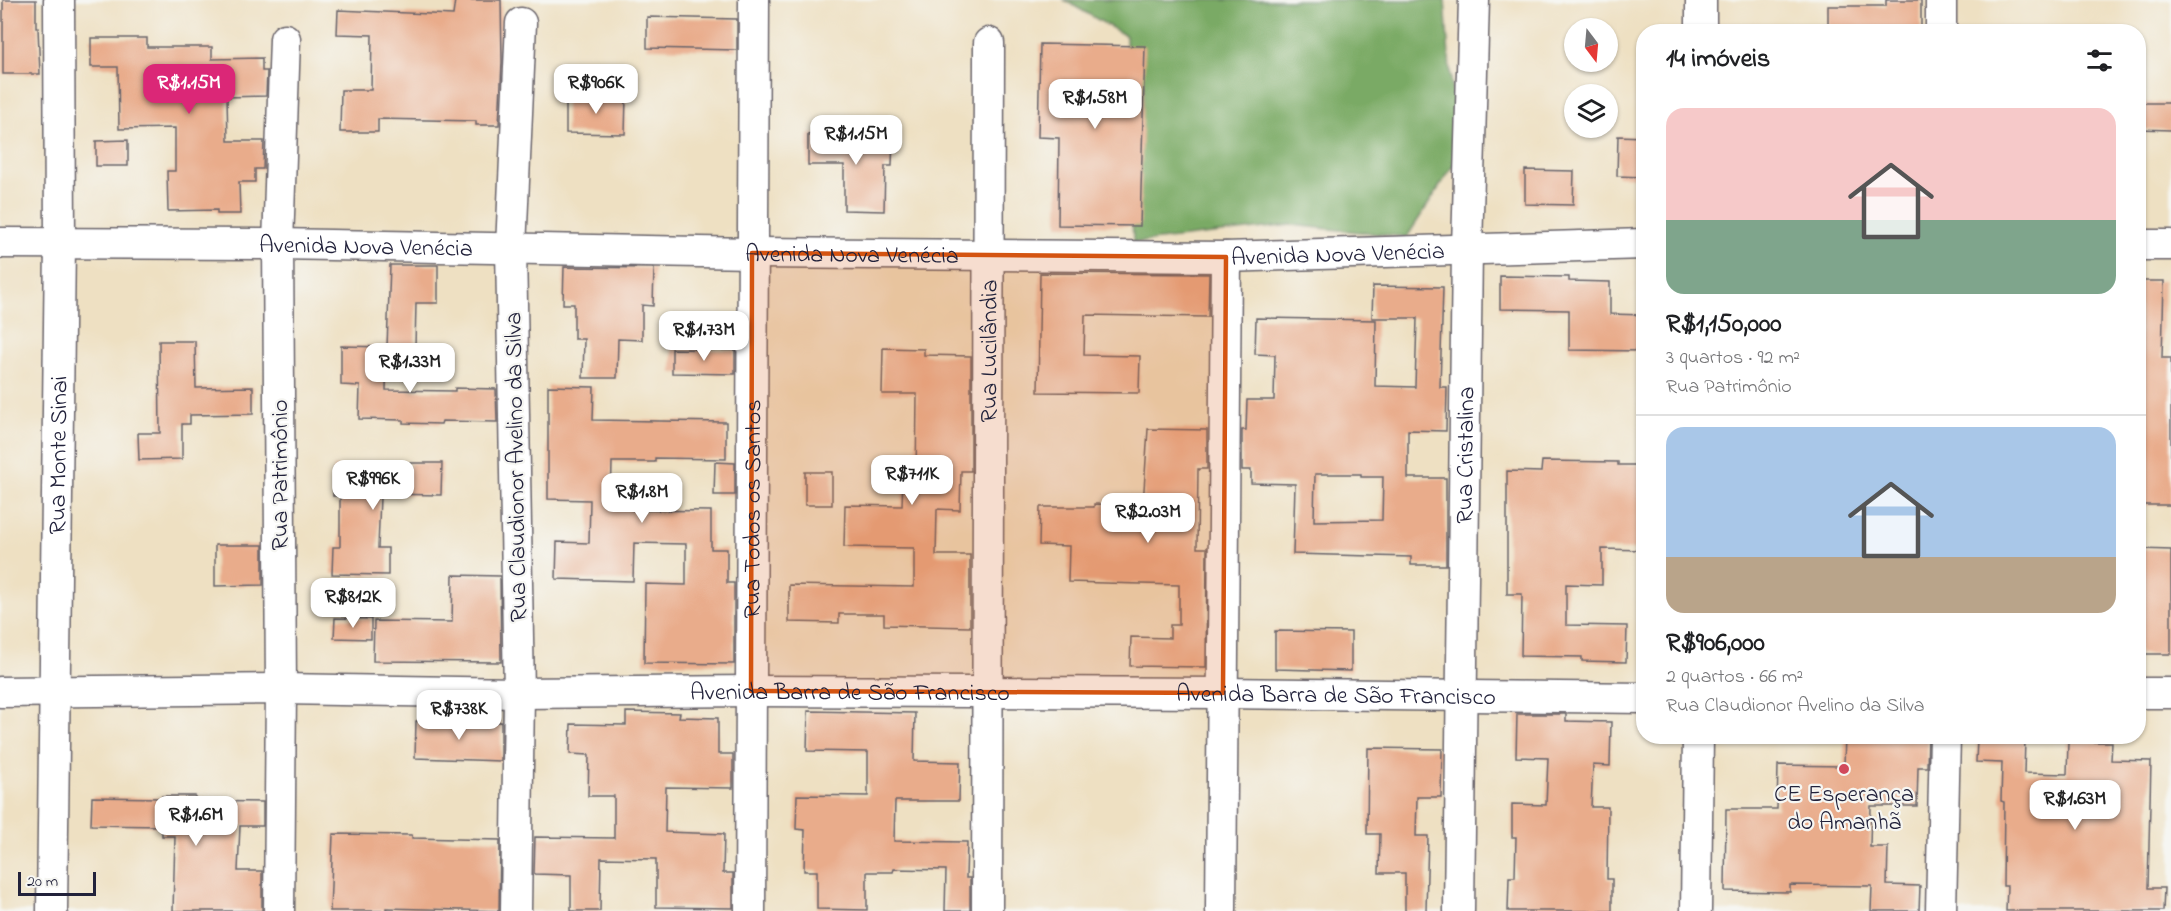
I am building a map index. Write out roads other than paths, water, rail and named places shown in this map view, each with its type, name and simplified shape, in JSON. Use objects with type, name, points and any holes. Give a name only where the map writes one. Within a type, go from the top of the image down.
[{"type":"street","name":"Rua Monte Sinai","points":[[52,911],[60,243],[59,0]]},
{"type":"street","name":"Rua Todos os Santos","points":[[750,911],[754,0]]},
{"type":"street","name":"Rua Cristalina","points":[[1459,911],[1467,248],[1474,0]]},
{"type":"street","points":[[1701,0],[1701,24]]},
{"type":"street","points":[[1941,0],[1941,24]]},
{"type":"street","name":"Rua Claudionor Avelino da Silva","points":[[516,911],[519,693],[512,248],[520,23]]},
{"type":"street","name":"Rua Patrimônio","points":[[279,911],[278,244],[285,39]]},
{"type":"street","name":"Rua Lucilândia","points":[[987,911],[989,43]]},
{"type":"street","name":"Avenida Nova Venécia","points":[[0,243],[278,244],[752,253],[1226,257],[1636,244]]},
{"type":"street","points":[[2146,245],[2171,245]]},
{"type":"street","points":[[1222,910],[1226,257]]},
{"type":"street","name":"Avenida Barra de São Francisco","points":[[0,692],[280,688],[519,693],[751,691],[1223,693],[1636,698]]},
{"type":"street","points":[[2146,693],[2171,693]]},
{"type":"street","points":[[1696,911],[1698,744]]},
{"type":"street","points":[[1941,911],[1945,744]]},
{"type":"place","name":"CE Esperança do Amanhã","points":[[1844,769]]}]
